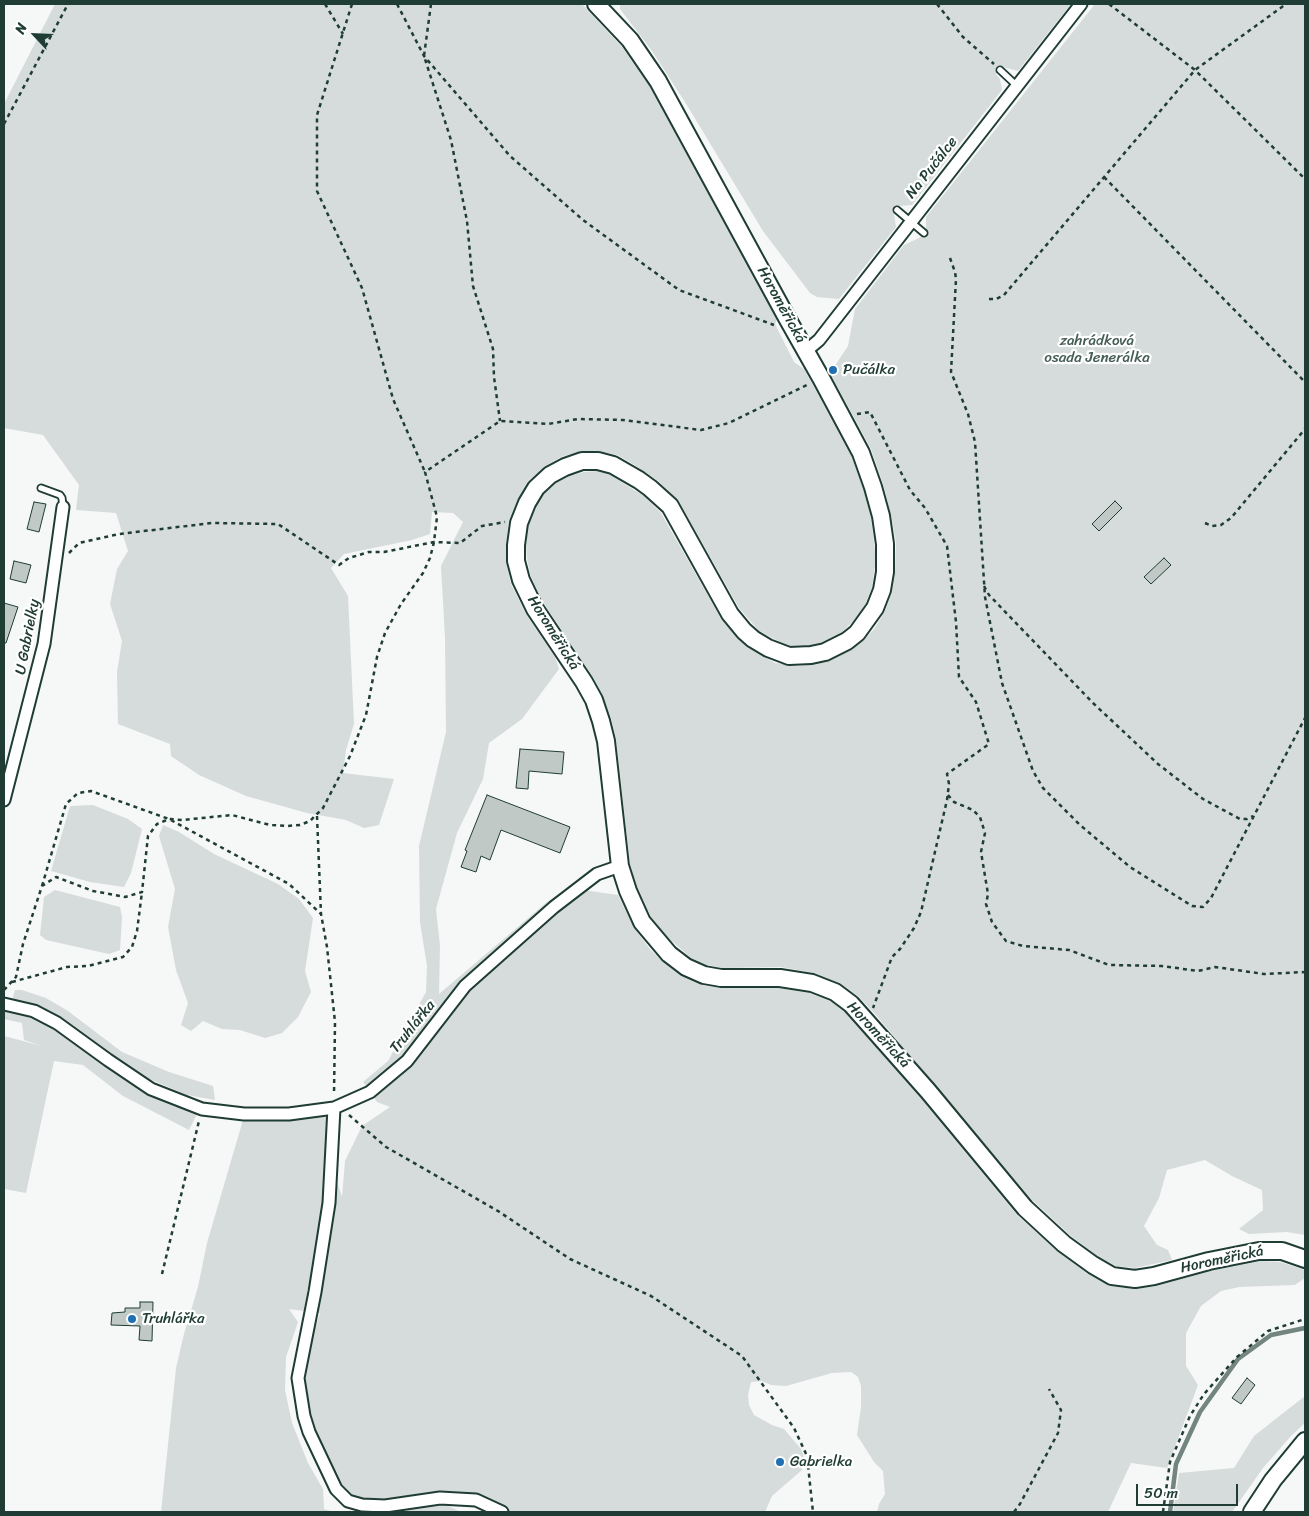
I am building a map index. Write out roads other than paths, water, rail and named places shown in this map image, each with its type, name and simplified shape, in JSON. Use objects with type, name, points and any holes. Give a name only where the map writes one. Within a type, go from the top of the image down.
[{"type":"main road","name":"Horoměřická","points":[[596,4],[630,40],[658,81],[822,378],[861,453],[881,516],[885,544],[885,572],[882,590],[875,608],[857,633],[836,647],[811,655],[789,656],[778,653],[753,639],[730,614],[670,506],[650,488],[613,465],[598,461],[565,466],[550,475],[536,488],[527,503],[519,523],[516,553],[521,580],[535,609],[594,700],[606,741],[620,866],[628,891],[642,922],[657,942],[686,967],[704,975],[721,978],[780,978],[812,983],[835,992],[851,1004],[928,1091],[1024,1208],[1064,1244],[1093,1266],[1112,1276],[1135,1279],[1154,1276],[1209,1261],[1259,1251],[1282,1251],[1305,1259]]},
{"type":"main road","points":[[1252,1512],[1273,1480],[1305,1442]]},
{"type":"street","name":"Na Pučálce","points":[[806,351],[819,340],[1080,4]]},
{"type":"street","name":"U Gabrielky","points":[[4,800],[44,644],[63,507]]},
{"type":"street","name":"Truhlářka","points":[[4,1004],[34,1011],[57,1023],[151,1089],[202,1109],[244,1114],[289,1114],[334,1108],[370,1092],[407,1061],[465,986],[554,907],[597,874],[620,866]]},
{"type":"street","points":[[334,1108],[329,1203],[315,1292],[298,1378],[304,1416],[309,1432],[336,1489],[348,1501],[362,1506],[385,1506],[440,1498],[476,1500],[502,1512]]},
{"type":"lane","points":[[1000,70],[1016,85]]},
{"type":"lane","points":[[897,210],[924,233]]},
{"type":"lane","points":[[41,488],[60,495],[63,507]]},
{"type":"waterway","points":[[1170,1512],[1176,1464],[1200,1412],[1238,1359],[1271,1335],[1305,1328]]},
{"type":"place","name":"Pučálka","points":[[833,370]]},
{"type":"place","name":"Truhlářka","points":[[132,1319]]},
{"type":"place","name":"Gabrielka","points":[[780,1462]]},
{"type":"park label","name":"zahrádková osada Jenerálka","points":[[1097,350]]}]
